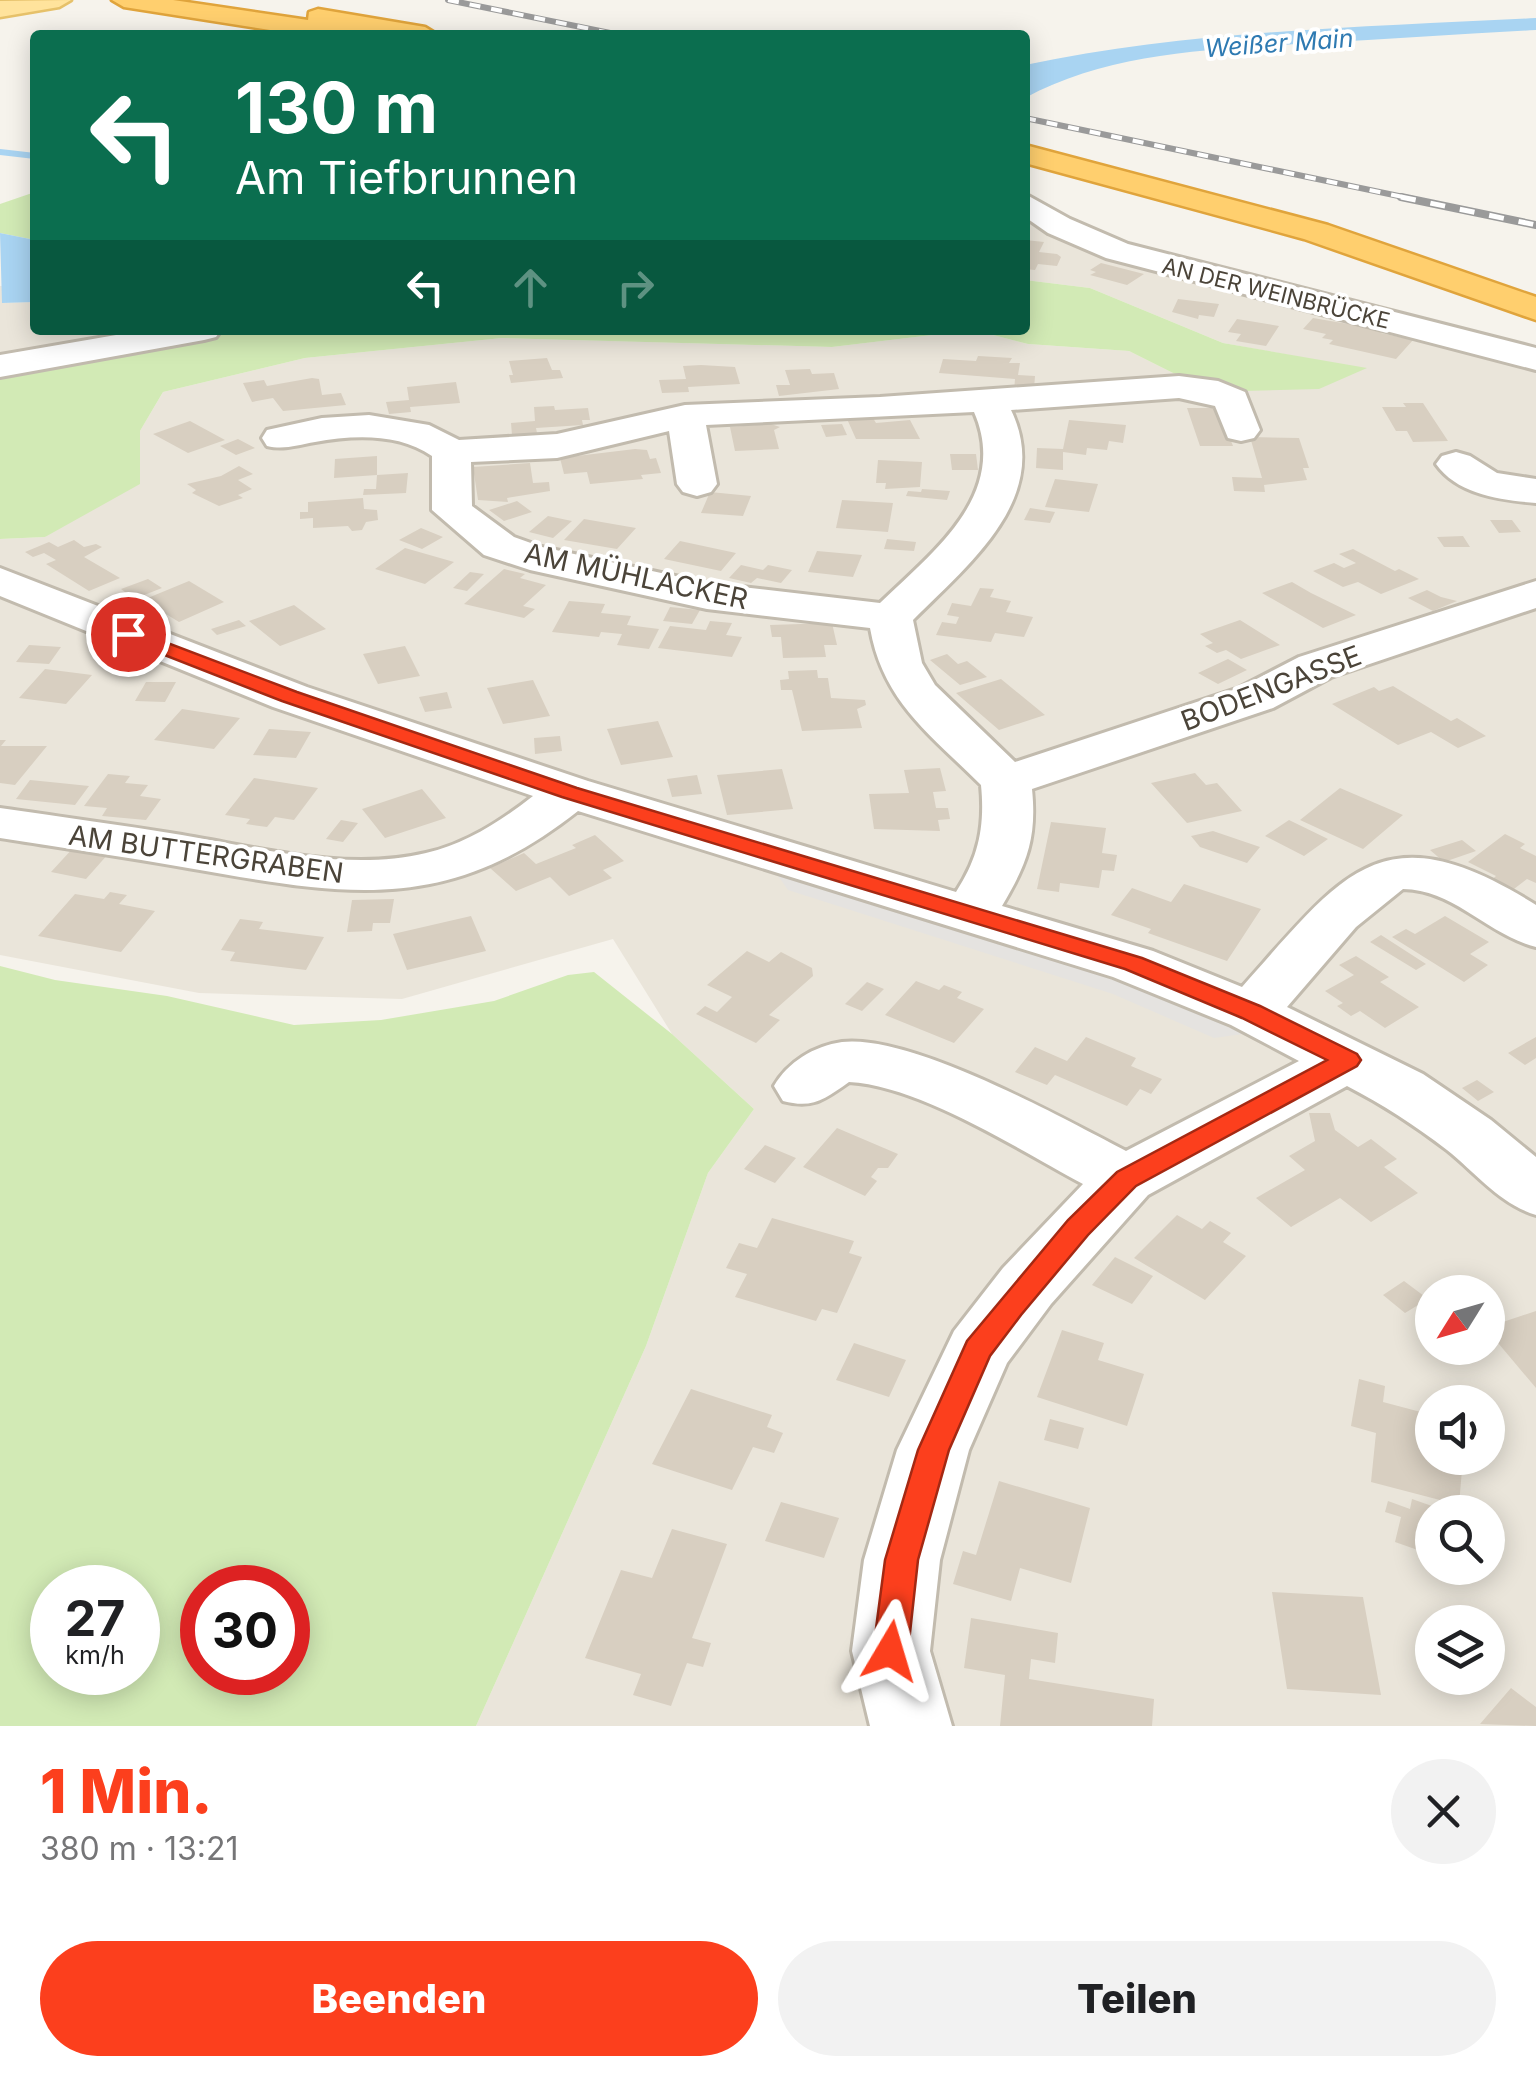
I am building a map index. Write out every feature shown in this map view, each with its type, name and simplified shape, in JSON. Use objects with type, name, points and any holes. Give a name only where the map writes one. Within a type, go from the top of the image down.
[{"type":"highway","points":[[124,0],[374,30]]},
{"type":"highway","points":[[201,0],[321,25]]},
{"type":"highway","points":[[1030,155],[1316,232],[1536,309]]},
{"type":"highway","points":[[1030,171],[1491,293]]},
{"type":"main road","points":[[0,9],[56,0]]},
{"type":"street","name":"AN DER WEINBRÜCKE","points":[[1030,206],[1059,226],[1117,251],[1536,359]]},
{"type":"street","points":[[0,366],[176,335]]},
{"type":"street","points":[[281,438],[364,427],[414,431],[437,439],[451,452],[557,446],[685,416],[1179,387],[1218,392],[1232,400],[1241,430]]},
{"type":"street","points":[[970,914],[998,868],[1010,822],[1006,781],[916,693],[899,663],[890,617],[964,546],[994,500],[1002,474],[1004,440],[988,401]]},
{"type":"street","points":[[685,416],[696,484]]},
{"type":"street","name":"AM MÜHLACKER","points":[[451,452],[452,510],[499,546],[530,557],[707,596],[890,617]]},
{"type":"street","points":[[1456,464],[1462,471],[1492,484],[1536,491]]},
{"type":"street","points":[[0,581],[290,697],[570,792],[1133,964],[1251,1012],[1402,1090],[1469,1135],[1536,1192]]},
{"type":"street","name":"BODENGASSE","points":[[1006,781],[1256,698],[1315,667],[1536,594]]},
{"type":"street","name":"AM BUTTERGRABEN","points":[[0,823],[295,873],[382,876],[426,870],[505,843],[570,792]]},
{"type":"street","points":[[1251,1012],[1360,894],[1383,876],[1406,870],[1442,879],[1512,911],[1536,930]]},
{"type":"street","points":[[911,1726],[890,1651],[902,1560],[933,1450],[978,1350],[1065,1242],[1126,1179],[1348,1060]]},
{"type":"street","points":[[804,1086],[839,1062],[872,1061],[958,1095],[1126,1179]]},
{"type":"shaded area","points":[[1030,194],[1096,237],[1536,356],[1536,1726],[476,1726],[646,1346],[708,1173],[754,1109],[672,1034],[613,939],[402,999],[199,993],[0,955],[0,539],[45,537],[140,431],[163,392],[305,358],[502,338],[832,347],[932,335],[993,335],[1028,344],[1129,351],[1173,373],[1365,369],[1223,343],[1090,288],[1030,281]]},
{"type":"shaded area","points":[[0,286],[4,286],[3,303],[30,302],[30,335],[212,335],[0,370]]},
{"type":"shaded area","points":[[769,863],[936,908],[1264,1031],[1214,1038],[1113,994],[788,890]]},
{"type":"green space","points":[[30,194],[30,239],[0,233],[0,204]]},
{"type":"green space","points":[[1030,281],[1090,288],[1223,343],[1367,368],[1319,389],[1242,391],[1173,373],[1129,351],[1028,344],[993,335],[1030,335]]},
{"type":"green space","points":[[207,335],[932,335],[832,347],[502,338],[305,358],[163,392],[140,431],[140,484],[45,537],[0,539],[0,370]]},
{"type":"green space","points":[[0,966],[55,980],[167,996],[294,1025],[381,1020],[494,1001],[568,975],[594,972],[672,1034],[754,1109],[708,1173],[646,1346],[476,1726],[0,1726]]},
{"type":"water","name":"Weißer Main","points":[[1536,18],[1536,30],[1166,55],[1093,70],[1030,96],[1030,64],[1151,44],[1279,32]]},
{"type":"water","points":[[0,233],[30,239],[30,302],[2,303]]},
{"type":"building","points":[[1030,241],[1044,242],[1039,252],[1061,257],[1057,266],[1038,264],[1035,270],[1030,270]]},
{"type":"building","points":[[1101,263],[1144,274],[1127,285],[1090,275],[1096,272],[1090,270]]},
{"type":"building","points":[[1178,299],[1219,304],[1214,317],[1199,315],[1198,319],[1172,312]]},
{"type":"building","points":[[1313,318],[1383,330],[1381,333],[1413,340],[1396,359],[1329,344],[1333,340],[1322,338],[1326,334],[1303,329]]},
{"type":"building","points":[[1237,319],[1279,326],[1266,346],[1236,341],[1241,334],[1228,332]]},
{"type":"building","points":[[978,356],[1012,358],[1009,363],[1020,363],[1018,375],[1035,376],[1034,389],[1014,391],[1015,379],[939,373],[943,359],[976,361]]},
{"type":"building","points":[[547,358],[552,370],[560,370],[563,378],[511,383],[509,361]]},
{"type":"building","points":[[683,366],[735,367],[740,384],[662,393],[659,380],[686,379]]},
{"type":"building","points":[[810,369],[812,374],[834,373],[839,389],[779,396],[776,385],[790,385],[785,370]]},
{"type":"building","points":[[319,379],[322,395],[341,393],[346,405],[283,411],[273,398],[252,402],[243,383],[264,380],[267,386]]},
{"type":"building","points":[[456,382],[460,403],[410,407],[411,412],[389,414],[386,402],[409,400],[407,387]]},
{"type":"building","points":[[1403,403],[1423,403],[1448,441],[1413,442],[1407,431],[1396,431],[1382,407],[1406,407]]},
{"type":"building","points":[[554,406],[555,410],[588,408],[590,420],[582,420],[583,425],[536,428],[537,433],[512,435],[511,423],[535,421],[534,407]]},
{"type":"building","points":[[1187,408],[1218,408],[1233,446],[1200,446]]},
{"type":"building","points":[[873,418],[876,423],[910,420],[920,439],[856,439],[847,419]]},
{"type":"building","points":[[1069,420],[1126,425],[1123,443],[1109,441],[1107,450],[1087,448],[1086,455],[1063,452],[1063,470],[1036,468],[1037,448],[1063,449]]},
{"type":"building","points":[[190,421],[225,440],[188,453],[153,434]]},
{"type":"building","points":[[842,424],[847,435],[826,437],[821,425]]},
{"type":"building","points":[[730,427],[780,427],[774,430],[779,449],[735,451]]},
{"type":"building","points":[[1250,437],[1299,438],[1309,468],[1303,468],[1307,480],[1264,485],[1265,492],[1234,491],[1232,477],[1262,478]]},
{"type":"building","points":[[238,439],[255,448],[236,455],[220,446]]},
{"type":"building","points":[[647,450],[650,459],[656,458],[661,473],[641,475],[643,479],[590,484],[587,472],[564,474],[560,458]]},
{"type":"building","points":[[950,454],[976,454],[978,470],[952,470]]},
{"type":"building","points":[[377,456],[377,475],[334,478],[335,459]]},
{"type":"building","points":[[878,460],[922,462],[920,487],[885,489],[886,483],[876,483]]},
{"type":"building","points":[[530,463],[533,483],[549,482],[550,491],[507,498],[508,502],[478,500],[473,467]]},
{"type":"building","points":[[239,466],[253,474],[238,480],[252,489],[238,495],[243,498],[219,506],[192,493],[196,490],[187,484],[221,476]]},
{"type":"building","points":[[408,473],[406,493],[363,495],[364,489],[376,489],[377,475]]},
{"type":"building","points":[[1055,479],[1098,484],[1089,512],[1045,507]]},
{"type":"building","points":[[908,491],[950,491],[947,500],[906,496]]},
{"type":"building","points":[[710,492],[751,496],[743,516],[701,513]]},
{"type":"building","points":[[363,498],[364,509],[377,510],[378,520],[366,522],[362,530],[352,531],[348,526],[313,528],[313,518],[300,519],[300,512],[308,512],[308,502]]},
{"type":"building","points":[[842,500],[893,503],[888,532],[836,528]]},
{"type":"building","points":[[517,501],[532,512],[504,521],[489,510]]},
{"type":"building","points":[[1030,508],[1055,512],[1050,523],[1024,520]]},
{"type":"building","points":[[548,516],[572,521],[553,538],[529,532]]},
{"type":"building","points":[[584,519],[636,528],[617,549],[564,540]]},
{"type":"building","points":[[1490,520],[1512,520],[1521,532],[1499,533]]},
{"type":"building","points":[[421,528],[443,537],[422,549],[399,540]]},
{"type":"building","points":[[1463,536],[1470,547],[1444,547],[1437,537]]},
{"type":"building","points":[[887,539],[916,542],[914,551],[884,549]]},
{"type":"building","points":[[74,540],[84,547],[102,547],[84,557],[120,578],[89,591],[46,564],[56,560],[44,553],[33,557],[25,552],[49,542],[58,547]]},
{"type":"building","points":[[680,541],[736,553],[721,571],[664,559]]},
{"type":"building","points":[[405,548],[454,562],[425,584],[375,569]]},
{"type":"building","points":[[1353,549],[1419,579],[1381,594],[1358,582],[1343,587],[1313,571],[1334,563],[1344,568],[1356,563],[1339,554]]},
{"type":"building","points":[[817,551],[862,555],[853,577],[808,572]]},
{"type":"building","points":[[741,565],[792,570],[781,583],[729,578]]},
{"type":"building","points":[[504,569],[546,585],[523,606],[535,609],[524,618],[464,604]]},
{"type":"building","points":[[470,572],[484,574],[467,591],[453,588]]},
{"type":"building","points":[[148,579],[162,588],[134,599],[121,589]]},
{"type":"building","points":[[189,581],[224,602],[179,622],[143,600]]},
{"type":"building","points":[[1292,582],[1356,615],[1323,628],[1262,593]]},
{"type":"building","points":[[980,588],[994,589],[990,597],[1011,601],[1006,612],[1033,617],[1024,637],[995,633],[991,642],[936,635],[942,622],[956,624],[959,617],[947,615],[952,603],[971,606]]},
{"type":"building","points":[[1427,590],[1457,601],[1433,611],[1408,598]]},
{"type":"building","points":[[569,601],[605,604],[601,613],[631,616],[627,625],[659,629],[649,649],[617,645],[622,634],[601,632],[599,637],[552,632]]},
{"type":"building","points":[[294,605],[326,629],[280,646],[249,621]]},
{"type":"building","points":[[670,607],[700,610],[692,624],[663,621]]},
{"type":"building","points":[[239,620],[246,626],[217,635],[211,629]]},
{"type":"building","points":[[1240,620],[1280,645],[1241,659],[1226,650],[1217,653],[1205,646],[1213,643],[1200,634]]},
{"type":"building","points":[[710,621],[732,623],[726,635],[742,637],[732,657],[658,648],[670,626],[706,630]]},
{"type":"building","points":[[832,623],[837,645],[824,645],[826,657],[783,658],[781,637],[772,637],[770,625]]},
{"type":"building","points":[[29,645],[61,647],[49,664],[16,662]]},
{"type":"building","points":[[405,646],[420,676],[378,684],[363,654]]},
{"type":"building","points":[[947,654],[958,664],[967,661],[987,677],[960,685],[930,660]]},
{"type":"building","points":[[1228,659],[1247,670],[1218,684],[1198,673]]},
{"type":"building","points":[[45,669],[92,675],[66,704],[19,698]]},
{"type":"building","points":[[817,670],[818,678],[828,678],[831,698],[865,700],[866,705],[857,709],[862,728],[802,731],[792,690],[781,690],[780,680],[789,679],[788,671]]},
{"type":"building","points":[[1001,679],[1045,715],[999,730],[956,693]]},
{"type":"building","points":[[533,680],[550,716],[503,724],[487,688]]},
{"type":"building","points":[[146,682],[176,682],[165,702],[135,701]]},
{"type":"building","points":[[1393,686],[1451,721],[1457,718],[1486,736],[1458,748],[1431,732],[1398,745],[1332,704],[1374,687],[1379,691]]},
{"type":"building","points":[[447,692],[452,708],[425,712],[419,697]]},
{"type":"building","points":[[182,709],[240,718],[214,749],[154,740]]},
{"type":"building","points":[[658,721],[673,757],[621,765],[607,729]]},
{"type":"building","points":[[269,729],[311,732],[296,758],[253,755]]},
{"type":"building","points":[[560,736],[562,751],[535,754],[534,738]]},
{"type":"building","points":[[0,740],[6,740],[1,746],[47,746],[15,785],[0,783]]},
{"type":"building","points":[[940,768],[946,791],[933,792],[936,808],[948,808],[950,819],[938,820],[940,831],[874,829],[869,794],[909,793],[904,770]]},
{"type":"building","points":[[782,769],[793,809],[727,815],[717,775]]},
{"type":"building","points":[[1195,773],[1206,785],[1217,783],[1242,811],[1187,823],[1151,783]]},
{"type":"building","points":[[108,774],[130,776],[125,783],[148,785],[140,796],[161,799],[146,820],[102,816],[107,808],[84,806]]},
{"type":"building","points":[[697,775],[702,794],[672,797],[667,779]]},
{"type":"building","points":[[254,778],[318,788],[294,820],[275,817],[267,827],[246,824],[250,819],[225,815]]},
{"type":"building","points":[[30,780],[89,786],[75,805],[16,799]]},
{"type":"building","points":[[1340,788],[1403,815],[1363,849],[1300,820]]},
{"type":"building","points":[[422,789],[446,818],[385,838],[362,809]]},
{"type":"building","points":[[341,820],[358,823],[343,842],[326,839]]},
{"type":"building","points":[[1289,820],[1328,839],[1304,856],[1265,836]]},
{"type":"building","points":[[1051,822],[1106,828],[1102,853],[1117,855],[1114,871],[1102,870],[1099,888],[1060,883],[1059,892],[1037,889]]},
{"type":"building","points":[[1213,831],[1260,847],[1247,863],[1200,847],[1191,836]]},
{"type":"building","points":[[1505,834],[1525,844],[1520,848],[1536,856],[1536,883],[1527,879],[1510,892],[1489,882],[1496,876],[1468,862]]},
{"type":"building","points":[[595,835],[624,861],[603,870],[612,878],[569,896],[550,877],[516,891],[490,868],[524,853],[536,864],[576,848],[572,845]]},
{"type":"building","points":[[1462,840],[1476,851],[1444,862],[1430,850]]},
{"type":"building","points":[[74,847],[109,853],[86,879],[51,872]]},
{"type":"building","points":[[1184,884],[1261,909],[1227,961],[1148,933],[1151,929],[1111,915],[1132,888],[1171,902]]},
{"type":"building","points":[[110,892],[127,895],[119,904],[155,911],[121,952],[38,936],[75,894],[104,899]]},
{"type":"building","points":[[394,899],[390,923],[373,923],[372,931],[347,932],[352,900]]},
{"type":"building","points":[[471,916],[486,951],[407,970],[393,934]]},
{"type":"building","points":[[1445,916],[1489,942],[1470,954],[1488,965],[1464,982],[1392,937],[1406,929],[1415,934]]},
{"type":"building","points":[[240,919],[263,922],[259,929],[324,937],[306,970],[230,961],[235,952],[221,950]]},
{"type":"building","points":[[1381,935],[1426,964],[1416,970],[1370,942]]},
{"type":"building","points":[[747,951],[769,962],[781,952],[812,968],[813,976],[769,1015],[780,1020],[756,1043],[696,1014],[705,1006],[717,1012],[732,997],[707,985]]},
{"type":"building","points":[[1356,956],[1389,977],[1380,982],[1419,1007],[1385,1028],[1360,1011],[1351,1016],[1337,1006],[1343,1003],[1325,991],[1354,975],[1339,965]]},
{"type":"building","points":[[916,981],[939,990],[944,985],[962,992],[957,998],[984,1009],[954,1043],[885,1015]]},
{"type":"building","points":[[867,982],[884,989],[862,1011],[845,1004]]},
{"type":"building","points":[[1086,1037],[1136,1058],[1131,1066],[1162,1079],[1151,1094],[1140,1089],[1127,1106],[1055,1075],[1047,1085],[1015,1072],[1035,1047],[1067,1061]]},
{"type":"building","points":[[1536,1037],[1536,1058],[1525,1065],[1508,1053]]},
{"type":"building","points":[[1477,1080],[1494,1092],[1478,1101],[1462,1088]]},
{"type":"building","points":[[1309,1113],[1330,1113],[1335,1130],[1358,1147],[1371,1139],[1397,1159],[1384,1167],[1418,1193],[1371,1222],[1340,1198],[1291,1227],[1256,1198],[1305,1170],[1289,1156],[1315,1141]]},
{"type":"building","points":[[837,1128],[898,1154],[888,1168],[878,1168],[871,1177],[877,1181],[865,1196],[803,1167]]},
{"type":"building","points":[[765,1145],[796,1158],[775,1183],[744,1169]]},
{"type":"building","points":[[1177,1215],[1202,1229],[1210,1221],[1231,1233],[1223,1242],[1246,1256],[1205,1300],[1134,1258]]},
{"type":"building","points":[[772,1218],[854,1241],[849,1253],[862,1257],[837,1313],[822,1309],[816,1321],[735,1297],[747,1274],[726,1268],[739,1243],[757,1248]]},
{"type":"building","points":[[1115,1257],[1153,1276],[1132,1304],[1092,1285]]},
{"type":"building","points":[[1404,1281],[1415,1289],[1415,1307],[1405,1313],[1383,1295]]},
{"type":"building","points":[[1536,1311],[1536,1388],[1505,1351],[1505,1321]]},
{"type":"building","points":[[1062,1330],[1104,1343],[1098,1360],[1144,1374],[1127,1426],[1037,1397]]},
{"type":"building","points":[[854,1343],[906,1360],[889,1397],[836,1380]]},
{"type":"building","points":[[1359,1379],[1385,1386],[1383,1402],[1415,1410],[1415,1475],[1462,1475],[1460,1495],[1421,1495],[1371,1482],[1376,1433],[1351,1426]]},
{"type":"building","points":[[691,1389],[772,1415],[767,1427],[783,1433],[774,1453],[753,1447],[732,1490],[652,1464]]},
{"type":"building","points":[[1050,1419],[1084,1428],[1078,1449],[1044,1440]]},
{"type":"building","points":[[999,1481],[1090,1508],[1071,1583],[1020,1568],[1011,1601],[953,1584],[963,1551],[976,1555]]},
{"type":"building","points":[[1412,1499],[1415,1500],[1415,1549],[1395,1542],[1401,1517],[1385,1512],[1388,1501],[1410,1509]]},
{"type":"building","points":[[781,1502],[839,1518],[824,1558],[765,1541]]},
{"type":"building","points":[[672,1529],[727,1544],[692,1638],[711,1643],[703,1667],[687,1663],[671,1706],[633,1695],[641,1674],[585,1658],[621,1570],[652,1578]]},
{"type":"building","points":[[1272,1592],[1363,1597],[1381,1695],[1287,1689]]},
{"type":"building","points":[[971,1618],[1058,1633],[1055,1663],[1031,1659],[1029,1679],[1154,1699],[1152,1726],[1000,1726],[1005,1675],[964,1668]]},
{"type":"building","points":[[1511,1688],[1536,1707],[1536,1726],[1480,1724]]},
{"type":"waterway","points":[[0,152],[30,155]]},
{"type":"railway","points":[[448,0],[595,30]]},
{"type":"railway","points":[[1030,119],[1413,199]]},
{"type":"railway","points":[[1401,197],[1536,225]]},
{"type":"route","points":[[128,634],[290,697],[570,792],[1133,964],[1251,1012],[1348,1060],[1126,1179],[1027,1286],[978,1350],[933,1450],[902,1560],[890,1651]]}]
